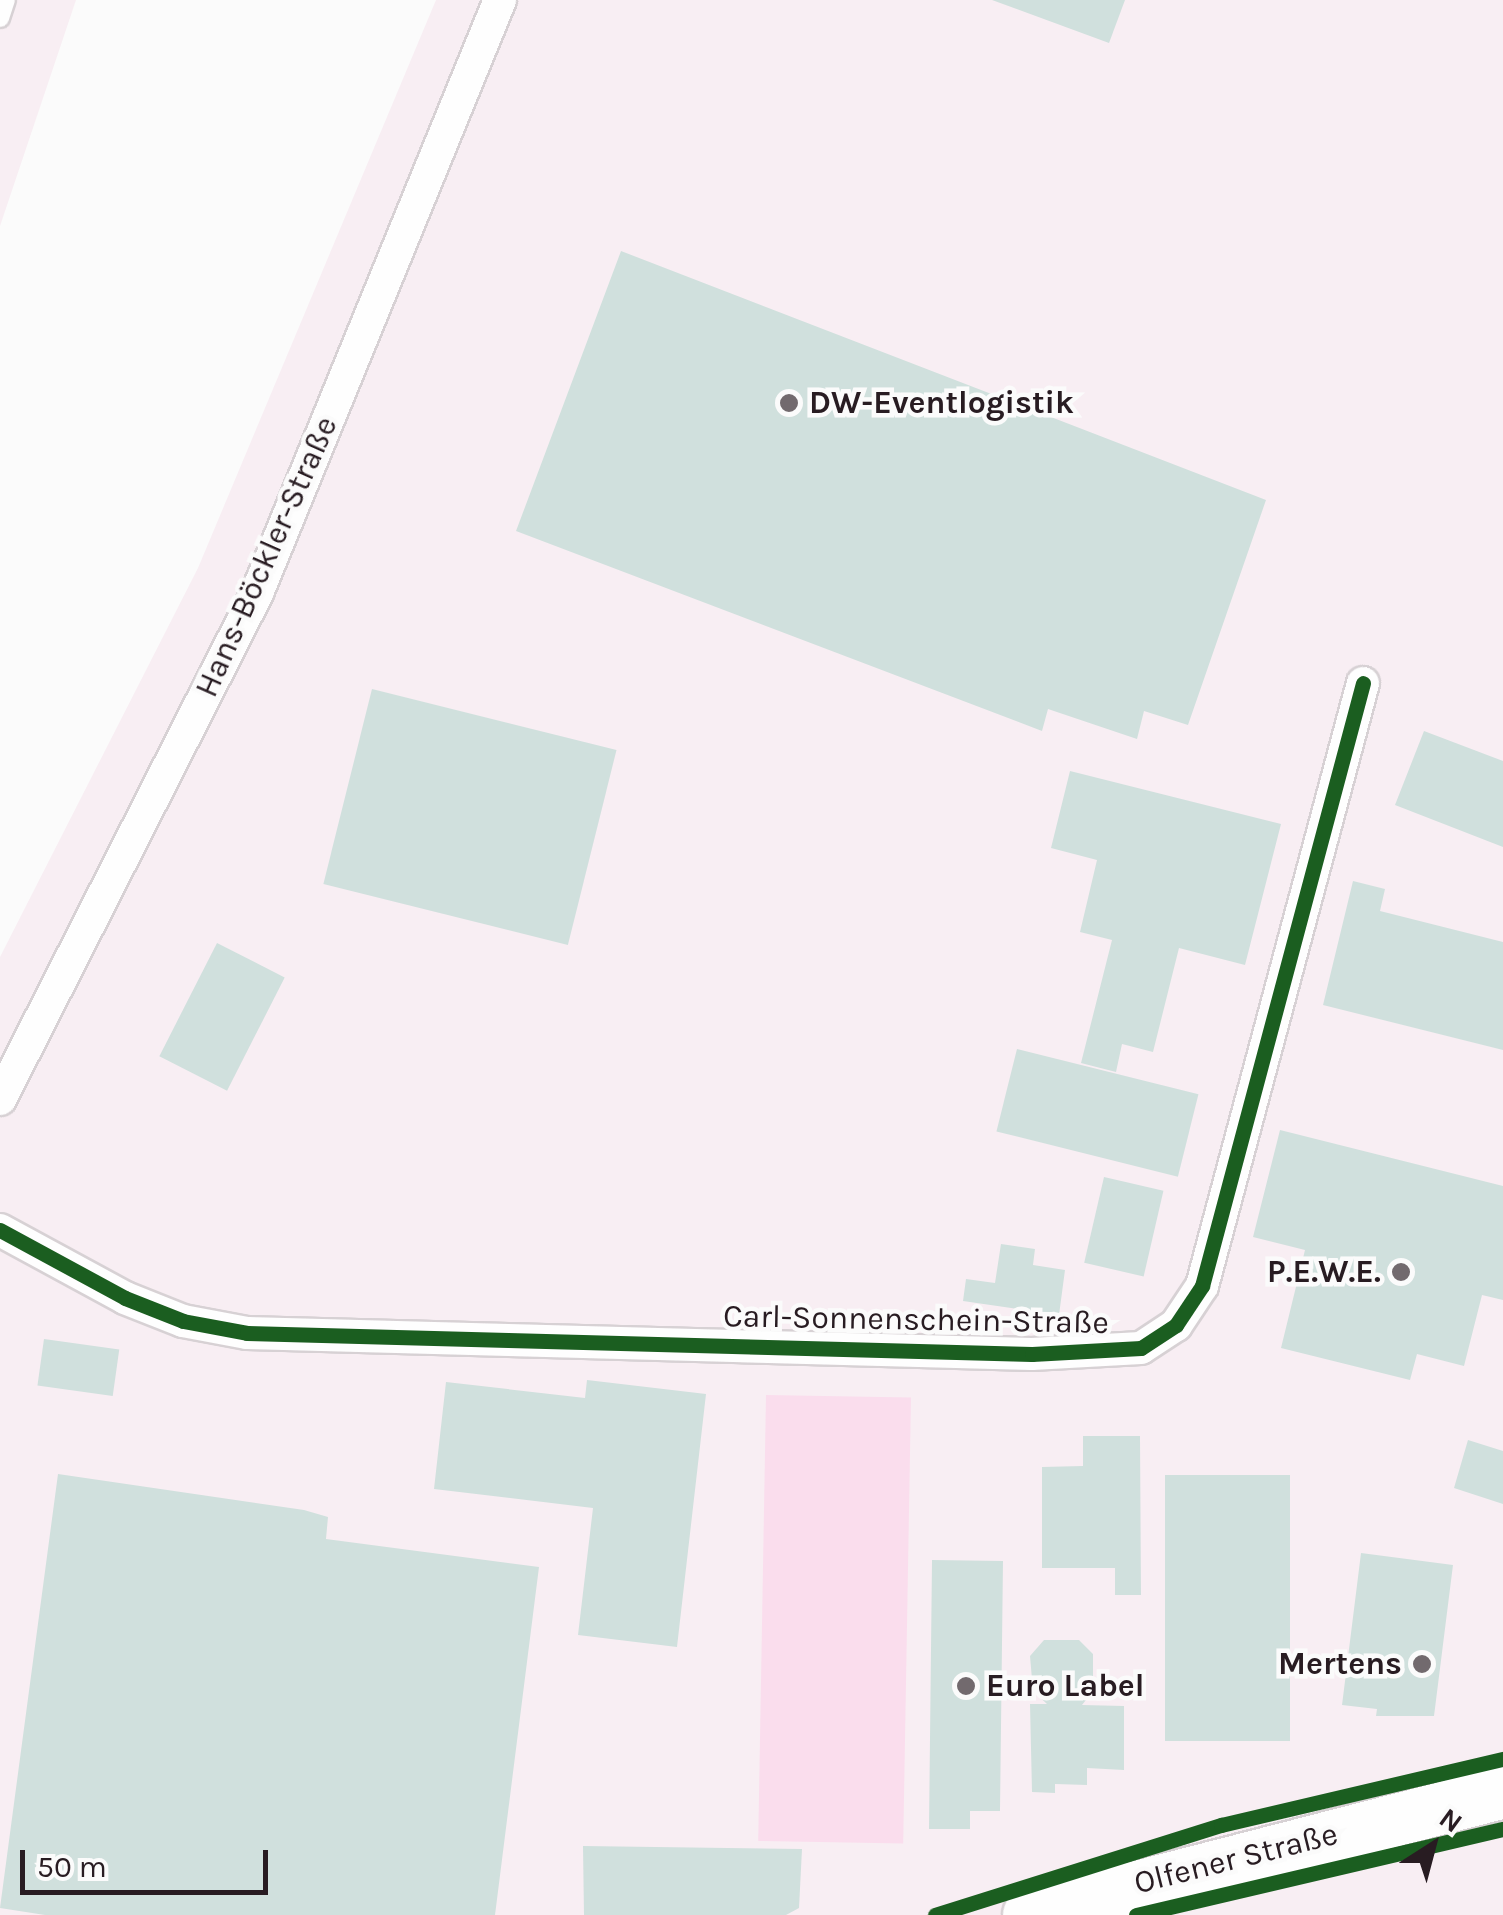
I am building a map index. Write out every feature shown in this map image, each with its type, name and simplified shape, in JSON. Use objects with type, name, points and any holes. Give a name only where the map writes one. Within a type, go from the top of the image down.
[{"type":"main road","name":"Olfener Straße","points":[[1029,1915],[1503,1792]]},
{"type":"street","name":"Hans-Böckler-Straße","points":[[0,1098],[257,593],[500,0]]},
{"type":"street","name":"Carl-Sonnenschein-Straße","points":[[0,1230],[125,1298],[183,1321],[246,1334],[1032,1354],[1141,1348],[1176,1325],[1202,1286],[1363,683]]},
{"type":"lane","points":[[0,18],[6,0]]},
{"type":"shaded area","points":[[0,0],[76,0],[0,226]]},
{"type":"shaded area","points":[[436,0],[1503,0],[1503,1915],[0,1915],[0,957],[198,568]]},
{"type":"shaded area","points":[[766,1395],[911,1398],[903,1843],[758,1841]]},
{"type":"building","points":[[992,0],[1125,0],[1109,43]]},
{"type":"building","name":"DW-Eventlogistik","points":[[621,251],[1266,500],[1188,725],[1144,711],[1137,739],[1048,709],[1042,731],[516,531]]},
{"type":"building","points":[[372,689],[617,750],[568,945],[323,884]]},
{"type":"building","points":[[1424,731],[1503,761],[1503,847],[1395,805]]},
{"type":"building","points":[[1070,771],[1281,824],[1245,965],[1179,948],[1153,1052],[1122,1044],[1116,1072],[1081,1063],[1112,940],[1080,932],[1097,860],[1051,848]]},
{"type":"building","points":[[1353,881],[1385,889],[1380,911],[1503,942],[1503,1050],[1323,1005]]},
{"type":"building","points":[[217,943],[285,978],[227,1091],[159,1056]]},
{"type":"building","points":[[1017,1049],[1198,1094],[1178,1177],[996,1131]]},
{"type":"building","name":"P.E.W.E.","points":[[1280,1130],[1503,1186],[1503,1300],[1482,1295],[1464,1366],[1417,1354],[1410,1380],[1281,1348],[1305,1250],[1253,1237]]},
{"type":"building","points":[[1104,1177],[1163,1191],[1144,1276],[1084,1263]]},
{"type":"building","points":[[1001,1244],[1035,1249],[1033,1265],[1065,1270],[1059,1315],[963,1301],[966,1279],[995,1283]]},
{"type":"building","points":[[44,1339],[119,1350],[113,1396],[37,1386]]},
{"type":"building","points":[[587,1380],[706,1394],[677,1647],[578,1635],[593,1508],[434,1489],[446,1382],[585,1398]]},
{"type":"building","points":[[1083,1436],[1140,1436],[1141,1595],[1115,1595],[1115,1568],[1042,1568],[1042,1467],[1083,1466]]},
{"type":"building","points":[[1468,1440],[1503,1451],[1503,1504],[1454,1488]]},
{"type":"building","points":[[58,1474],[304,1510],[328,1517],[326,1539],[539,1567],[495,1915],[45,1915],[0,1908]]},
{"type":"building","points":[[1165,1475],[1290,1475],[1290,1741],[1165,1741]]},
{"type":"building","points":[[1361,1553],[1453,1565],[1434,1716],[1376,1716],[1377,1709],[1342,1705]]},
{"type":"building","name":"Euro Label","points":[[932,1560],[1003,1561],[1000,1811],[970,1811],[970,1829],[929,1829]]},
{"type":"building","points":[[1044,1640],[1079,1640],[1093,1654],[1093,1691],[1082,1705],[1124,1706],[1124,1770],[1087,1768],[1087,1785],[1055,1784],[1055,1793],[1032,1792],[1030,1704],[1047,1704],[1033,1691],[1030,1656]]},
{"type":"building","points":[[583,1846],[802,1849],[799,1908],[786,1915],[584,1915]]},
{"type":"cycle path","points":[[0,1230],[125,1298],[183,1321],[247,1333],[1032,1354],[1141,1348],[1176,1325],[1202,1286],[1363,683]]},
{"type":"cycle path","points":[[935,1915],[1221,1825],[1503,1759]]},
{"type":"cycle path","points":[[1136,1915],[1503,1829]]},
{"type":"place","name":"DW-Eventlogistik","points":[[789,403]]},
{"type":"place","name":"P.E.W.E.","points":[[1401,1272]]},
{"type":"place","name":"Mertens","points":[[1422,1664]]},
{"type":"place","name":"Euro Label","points":[[966,1686]]}]
